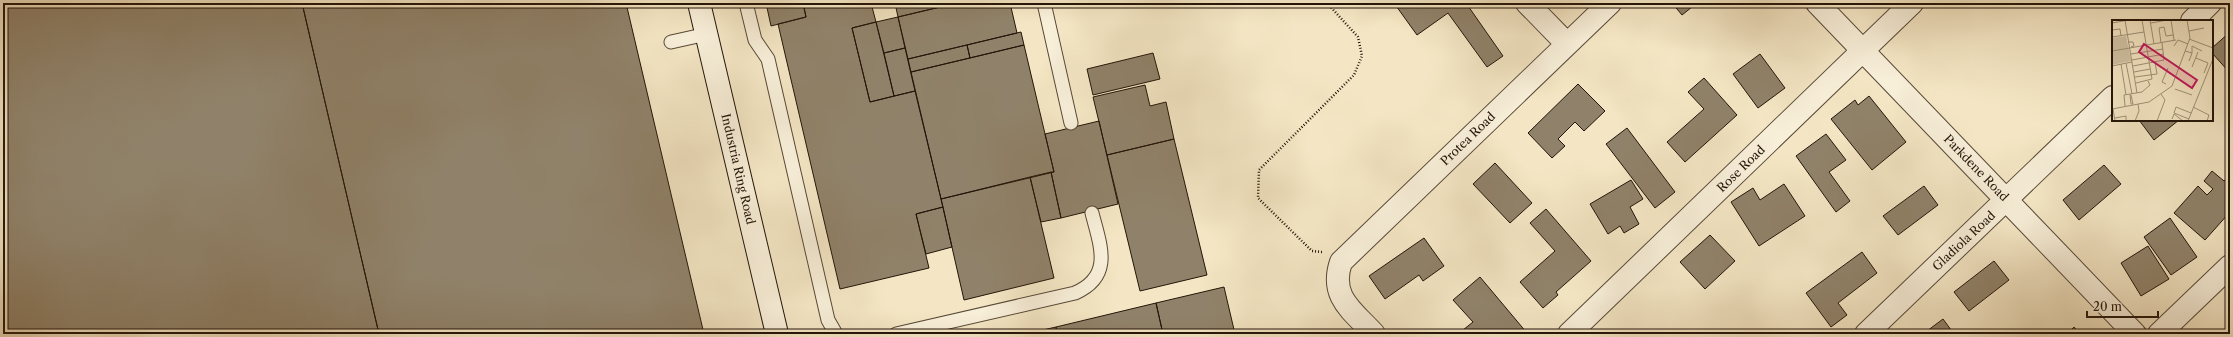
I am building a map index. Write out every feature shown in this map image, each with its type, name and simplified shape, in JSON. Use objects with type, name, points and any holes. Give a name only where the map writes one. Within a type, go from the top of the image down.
[{"type":"street","name":"Industria Ring Road","points":[[699,3],[777,334]]},
{"type":"street","points":[[1527,3],[1567,44]]},
{"type":"street","name":"Protea Road","points":[[1374,334],[1344,302],[1336,281],[1341,262],[1347,254],[1610,3]]},
{"type":"street","name":"Parkdene Road","points":[[1817,3],[2135,334]]},
{"type":"street","name":"Rose Road","points":[[1569,334],[1912,3]]},
{"type":"street","points":[[2193,20],[2210,3]]},
{"type":"street","name":"Gladiola Road","points":[[1866,334],[2112,98]]},
{"type":"street","points":[[2159,334],[2230,266]]},
{"type":"lane","points":[[746,3],[755,40],[768,59],[828,320],[836,334]]},
{"type":"lane","points":[[1044,3],[1071,123]]},
{"type":"lane","points":[[671,42],[707,34]]},
{"type":"lane","points":[[896,334],[1075,293],[1085,289],[1097,277],[1102,261],[1092,213]]},
{"type":"path","points":[[1327,3],[1358,37],[1362,56],[1354,75],[1259,170],[1258,198],[1312,251],[1347,254]]},
{"type":"building","points":[[3,3],[302,3],[379,334],[3,334]]},
{"type":"building","points":[[302,3],[626,3],[704,334],[379,334]]},
{"type":"building","points":[[766,3],[803,3],[806,17],[771,26]]},
{"type":"building","points":[[803,3],[871,3],[876,22],[852,28],[870,102],[915,91],[943,207],[916,214],[929,268],[840,289],[778,24],[806,17]]},
{"type":"building","points":[[895,3],[957,3],[898,17]]},
{"type":"building","points":[[957,3],[1010,3],[1017,33],[908,59],[898,17]]},
{"type":"building","points":[[1394,3],[1466,3],[1503,56],[1487,67],[1448,13],[1417,35]]},
{"type":"building","points":[[1672,3],[1697,3],[1682,15]]},
{"type":"building","points":[[898,17],[905,48],[884,53],[876,22]]},
{"type":"building","points":[[876,22],[894,96],[870,102],[852,28]]},
{"type":"building","points":[[1021,32],[1024,45],[970,58],[967,45]]},
{"type":"building","points":[[2230,32],[2230,73],[2213,54],[2213,47]]},
{"type":"building","points":[[967,45],[970,58],[911,72],[908,59]]},
{"type":"building","points":[[1024,45],[1054,172],[941,199],[911,72]]},
{"type":"building","points":[[905,48],[915,91],[894,96],[884,53]]},
{"type":"building","points":[[1153,53],[1160,79],[1093,95],[1087,69]]},
{"type":"building","points":[[1760,54],[1785,88],[1758,108],[1733,74]]},
{"type":"building","points":[[1704,78],[1737,115],[1685,162],[1667,142],[1704,109],[1688,92]]},
{"type":"building","points":[[1578,84],[1605,111],[1584,131],[1575,122],[1558,139],[1565,146],[1552,158],[1528,133]]},
{"type":"building","points":[[1145,85],[1150,106],[1166,102],[1174,139],[1107,155],[1093,97]]},
{"type":"building","points":[[1869,96],[1906,142],[1872,170],[1831,119],[1855,100],[1858,105]]},
{"type":"building","points":[[1099,121],[1118,204],[1061,218],[1051,172],[1054,172],[1045,134]]},
{"type":"building","points":[[2140,121],[2178,121],[2154,140]]},
{"type":"building","points":[[1627,128],[1675,192],[1655,208],[1606,144]]},
{"type":"building","points":[[1826,134],[1846,160],[1829,172],[1850,201],[1836,212],[1796,156]]},
{"type":"building","points":[[1174,139],[1207,275],[1140,291],[1107,155]]},
{"type":"building","points":[[1495,163],[1532,203],[1510,223],[1473,184]]},
{"type":"building","points":[[2104,165],[2121,184],[2079,220],[2063,200]]},
{"type":"building","points":[[2212,171],[2224,181],[2230,175],[2230,212],[2205,240],[2174,213],[2198,186],[2207,195],[2213,189],[2204,181]]},
{"type":"building","points":[[1051,172],[1061,218],[1041,222],[1030,177]]},
{"type":"building","points":[[1030,177],[1054,278],[964,300],[941,199]]},
{"type":"building","points":[[1631,180],[1643,199],[1630,207],[1639,224],[1624,233],[1620,226],[1608,234],[1590,204]]},
{"type":"building","points":[[1784,184],[1805,216],[1759,246],[1731,202],[1753,188],[1760,200]]},
{"type":"building","points":[[1924,186],[1938,205],[1898,235],[1883,216]]},
{"type":"building","points":[[943,207],[952,247],[926,254],[916,214]]},
{"type":"building","points":[[1546,209],[1591,261],[1556,292],[1558,295],[1543,308],[1520,282],[1555,251],[1530,223]]},
{"type":"building","points":[[2170,218],[2197,257],[2171,275],[2144,237]]},
{"type":"building","points":[[1710,235],[1735,261],[1705,289],[1680,262]]},
{"type":"building","points":[[1424,238],[1444,266],[1423,281],[1419,275],[1385,299],[1369,276]]},
{"type":"building","points":[[2148,246],[2169,279],[2141,296],[2121,263]]},
{"type":"building","points":[[1862,252],[1877,273],[1838,303],[1847,315],[1831,327],[1806,293]]},
{"type":"building","points":[[1994,261],[2009,280],[1969,311],[1954,292]]},
{"type":"building","points":[[1480,277],[1527,333],[1526,334],[1467,334],[1463,330],[1473,322],[1453,300]]},
{"type":"building","points":[[1224,287],[1235,334],[1163,334],[1156,303]]},
{"type":"building","points":[[1156,303],[1163,334],[1057,334],[1056,327]]},
{"type":"building","points":[[1943,319],[1954,334],[1923,334]]},
{"type":"building","points":[[1056,327],[1057,334],[1025,334]]},
{"type":"building","points":[[2074,327],[2080,334],[2067,334]]}]
